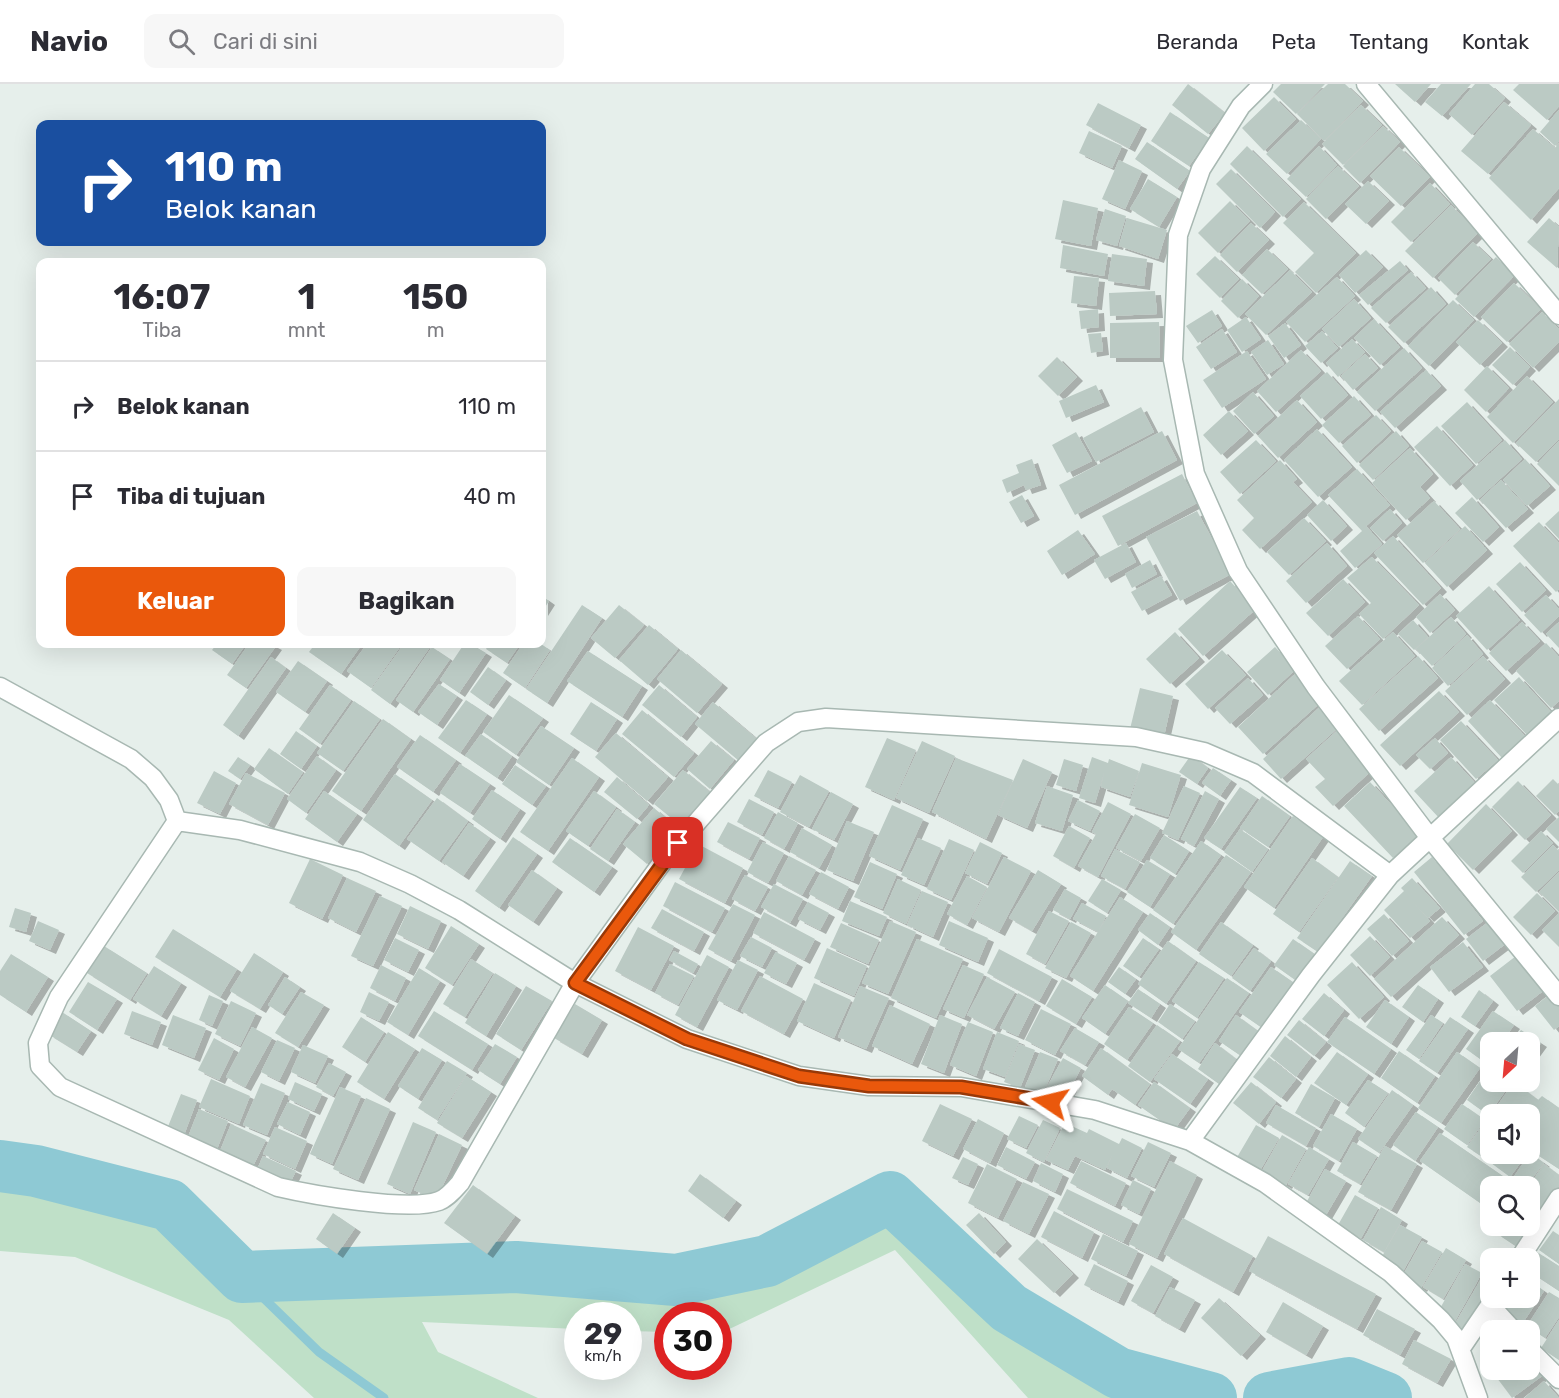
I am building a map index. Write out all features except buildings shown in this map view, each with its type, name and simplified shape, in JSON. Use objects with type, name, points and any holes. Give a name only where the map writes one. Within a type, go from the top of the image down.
[{"type":"street","points":[[1263,84],[1241,106],[1201,169],[1178,236],[1173,360],[1195,474],[1238,571],[1316,687],[1430,838],[1559,996]]},
{"type":"street","points":[[1366,84],[1559,315]]},
{"type":"street","points":[[0,687],[131,759],[153,778],[169,800],[177,821]]},
{"type":"street","points":[[1190,1141],[1311,975],[1390,875],[1559,718]]},
{"type":"street","points":[[177,821],[59,998],[38,1043],[40,1066],[60,1087],[278,1187],[315,1195],[420,1205],[440,1201],[460,1183],[575,983],[664,860],[766,742],[798,722],[817,719],[1136,737],[1204,752],[1253,772],[1390,875]]},
{"type":"street","points":[[177,821],[240,830],[360,862],[410,884],[459,910],[575,983],[687,1039],[799,1076],[869,1086],[961,1087],[1095,1110],[1190,1141],[1265,1183],[1391,1273],[1441,1320],[1461,1348],[1478,1398]]},
{"type":"street","points":[[1526,1248],[1559,1198]]},
{"type":"street","points":[[1461,1348],[1487,1308]]},
{"type":"street","points":[[1540,1360],[1559,1379]]},
{"type":"green space","points":[[0,1166],[36,1171],[169,1205],[242,1277],[516,1267],[676,1280],[767,1261],[890,1197],[1009,1309],[1118,1373],[1211,1398],[1028,1398],[895,1250],[732,1328],[732,1302],[654,1302],[654,1332],[642,1331],[642,1302],[564,1302],[564,1328],[422,1322],[438,1352],[538,1398],[314,1398],[229,1320],[75,1257],[0,1251]]},
{"type":"green space","points":[[1349,1383],[1347,1398],[1269,1398]]},
{"type":"waterway","points":[[0,1166],[36,1171],[169,1205],[242,1277],[516,1267],[676,1280],[767,1261],[890,1197],[1009,1308],[1118,1373],[1211,1398]]},
{"type":"waterway","points":[[242,1277],[319,1352],[384,1398]]},
{"type":"waterway","points":[[1269,1398],[1349,1383],[1386,1398]]},
{"type":"route","points":[[678,843],[575,983],[687,1039],[799,1076],[869,1086],[961,1087],[1050,1102]]}]
